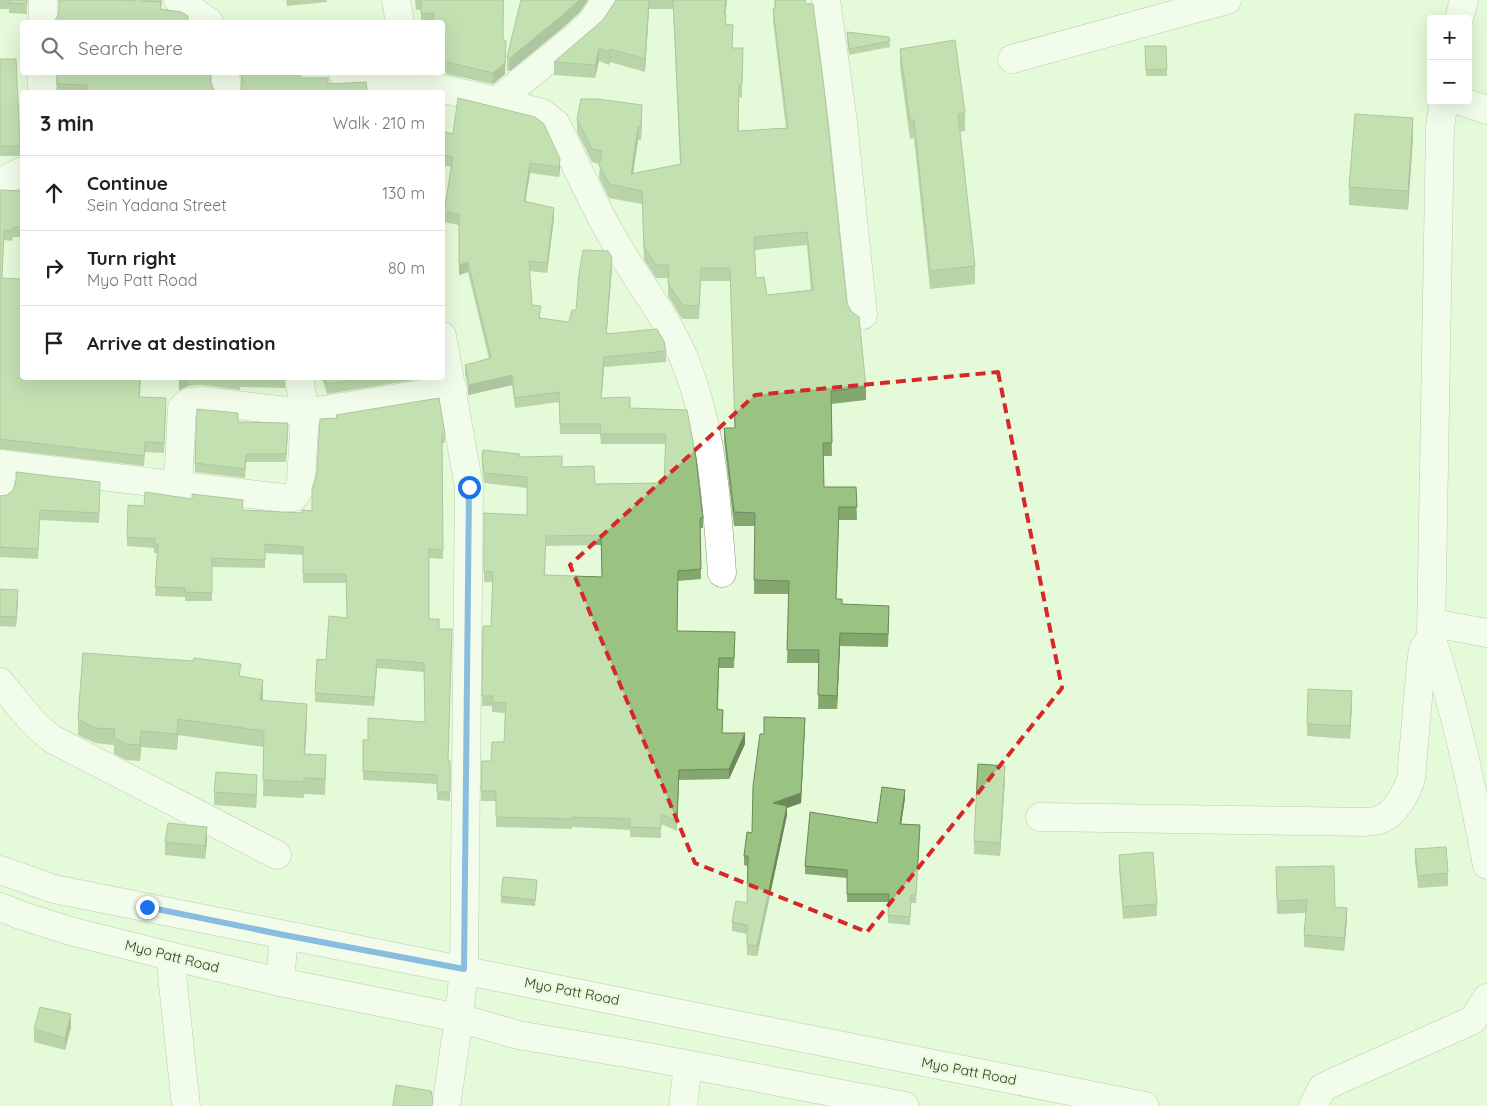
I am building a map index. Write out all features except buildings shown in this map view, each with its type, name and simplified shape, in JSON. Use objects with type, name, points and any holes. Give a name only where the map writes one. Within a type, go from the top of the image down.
[{"type":"street","points":[[43,0],[43,20]]},
{"type":"street","points":[[178,0],[205,20]]},
{"type":"street","points":[[396,0],[400,20]]},
{"type":"street","points":[[497,101],[575,38],[592,22],[606,0]]},
{"type":"street","points":[[826,0],[843,122],[864,315]]},
{"type":"street","points":[[1012,59],[1227,0]]},
{"type":"street","points":[[1460,15],[1464,0]]},
{"type":"street","points":[[42,75],[42,90]]},
{"type":"street","points":[[225,75],[227,90]]},
{"type":"street","points":[[362,75],[410,82],[497,101],[542,113],[556,124],[613,239],[672,330],[686,363],[700,406],[717,493],[722,573]]},
{"type":"street","points":[[1444,105],[1440,136],[1431,629],[1473,791],[1487,865]]},
{"type":"street","points":[[1472,105],[1487,110]]},
{"type":"street","points":[[0,183],[20,172]]},
{"type":"street","points":[[445,350],[469,487],[464,969],[446,1106]]},
{"type":"street","points":[[0,491],[1,464],[283,498],[294,496],[299,489],[301,481],[305,412],[299,380]]},
{"type":"street","points":[[178,485],[182,408],[189,402],[203,401],[305,412],[453,389]]},
{"type":"street","points":[[1431,629],[1487,633]]},
{"type":"street","points":[[1040,817],[1367,822],[1381,820],[1400,804],[1412,779],[1421,664],[1431,629]]},
{"type":"street","points":[[0,682],[33,722],[54,740],[277,855]]},
{"type":"street","name":"Myo Patt Road","points":[[0,870],[54,889],[464,969],[1145,1106]]},
{"type":"street","name":"Myo Patt Road","points":[[0,907],[70,931],[170,956],[280,982],[459,1018],[518,1035],[905,1106]]},
{"type":"street","points":[[280,982],[284,935]]},
{"type":"street","points":[[170,956],[186,1106]]},
{"type":"street","points":[[1313,1106],[1322,1088],[1473,1020],[1487,998]]},
{"type":"street","points":[[683,1106],[688,1065]]},
{"type":"highlighted area","points":[[998,372],[1062,688],[867,932],[695,863],[570,565],[755,395]]},
{"type":"route","points":[[147,907],[464,969],[469,487]]}]
